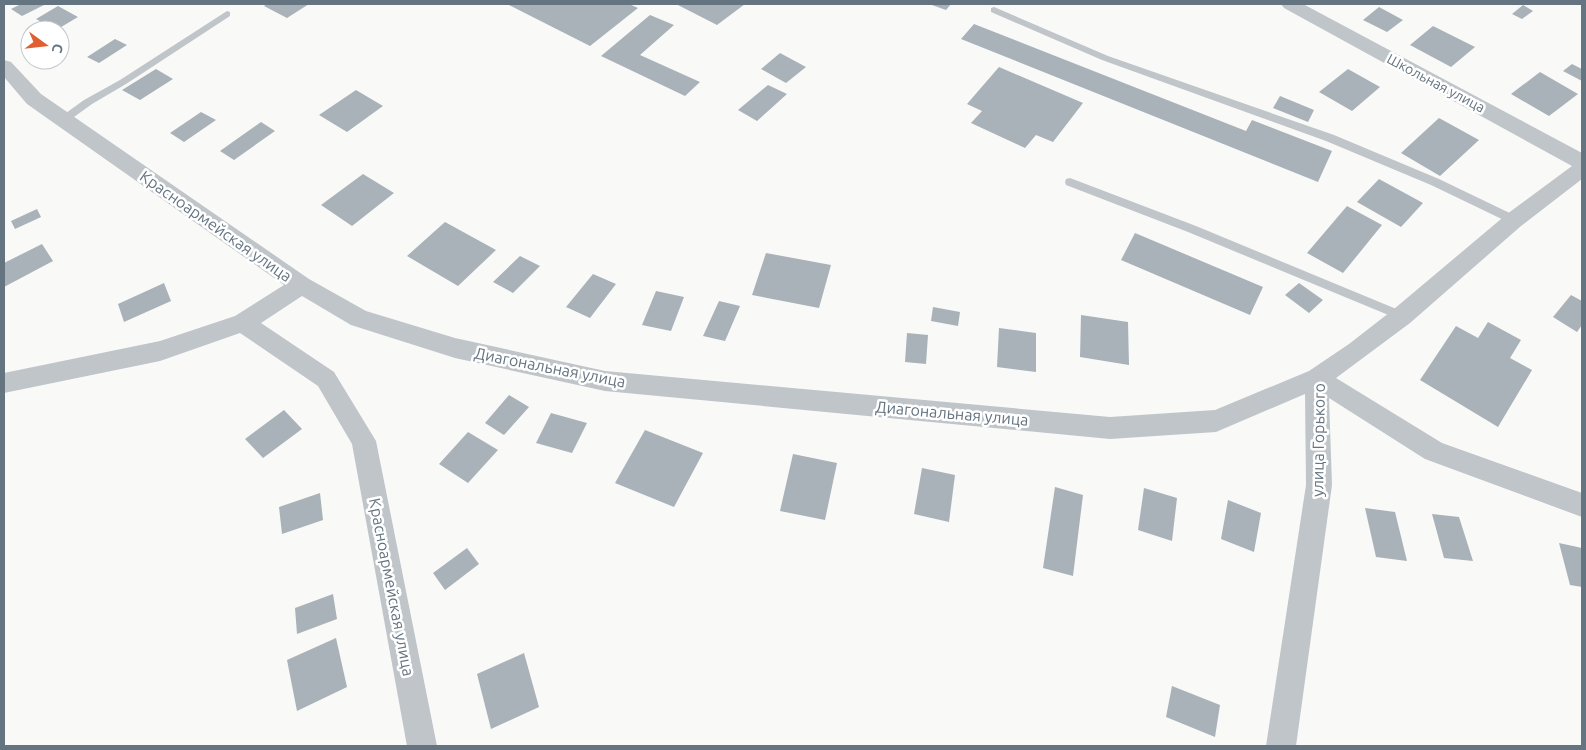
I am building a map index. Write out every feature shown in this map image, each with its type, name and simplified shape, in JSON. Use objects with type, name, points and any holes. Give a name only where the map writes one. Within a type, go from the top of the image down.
[{"type":"street","name":"Школьная улица","points":[[1290,4],[1582,162]]},
{"type":"street","name":"Красноармейская улица","points":[[4,66],[34,99],[301,285],[243,323],[326,379],[364,441],[422,746]]},
{"type":"street","name":"улица Горького","points":[[1281,746],[1319,486],[1316,378],[1357,351],[1402,316],[1514,220],[1582,169]]},
{"type":"street","name":"Диагональная улица","points":[[301,285],[358,318],[455,348],[605,382],[1100,427],[1216,421],[1316,378]]},
{"type":"street","points":[[4,383],[160,352],[243,323]]},
{"type":"street","points":[[1316,378],[1434,451],[1582,504]]},
{"type":"lane","points":[[994,10],[1105,58],[1330,138],[1435,182],[1514,220]]},
{"type":"lane","points":[[63,120],[88,102],[123,82],[227,14]]},
{"type":"lane","points":[[1070,182],[1192,229],[1402,316]]},
{"type":"building","points":[[21,4],[46,4],[22,16],[11,9]]},
{"type":"building","points":[[267,4],[309,4],[287,18],[264,6]]},
{"type":"building","points":[[507,4],[629,4],[638,8],[590,46]]},
{"type":"building","points":[[676,4],[745,4],[717,25]]},
{"type":"building","points":[[929,4],[951,4],[946,10]]},
{"type":"building","points":[[1523,5],[1533,11],[1522,19],[1512,14]]},
{"type":"building","points":[[58,6],[78,17],[70,22],[70,20],[36,19]]},
{"type":"building","points":[[1379,7],[1403,20],[1387,32],[1363,20]]},
{"type":"building","points":[[650,15],[674,25],[640,55],[700,82],[685,96],[601,56]]},
{"type":"building","points":[[974,24],[1246,131],[1252,120],[1332,151],[1318,182],[961,39]]},
{"type":"building","points":[[1433,26],[1475,47],[1451,67],[1410,45]]},
{"type":"building","points":[[115,39],[127,45],[99,63],[87,57]]},
{"type":"building","points":[[780,53],[806,67],[786,83],[761,69]]},
{"type":"building","points":[[1572,64],[1582,69],[1582,81],[1563,71]]},
{"type":"building","points":[[999,67],[1083,103],[1053,142],[1036,135],[1025,148],[971,123],[982,111],[967,104]]},
{"type":"building","points":[[156,69],[173,79],[140,100],[122,90]]},
{"type":"building","points":[[1348,69],[1380,87],[1352,111],[1319,92]]},
{"type":"building","points":[[1540,72],[1578,94],[1549,116],[1511,94]]},
{"type":"building","points":[[768,85],[787,94],[757,121],[738,110]]},
{"type":"building","points":[[356,90],[383,106],[347,132],[319,115]]},
{"type":"building","points":[[1280,96],[1314,110],[1308,122],[1273,108]]},
{"type":"building","points":[[201,112],[216,120],[184,142],[170,133]]},
{"type":"building","points":[[1439,118],[1479,140],[1440,176],[1401,153]]},
{"type":"building","points":[[261,122],[275,131],[234,160],[220,151]]},
{"type":"building","points":[[363,174],[394,193],[352,226],[321,205]]},
{"type":"building","points":[[1379,179],[1423,203],[1401,227],[1357,202]]},
{"type":"building","points":[[1347,206],[1382,225],[1343,273],[1307,253]]},
{"type":"building","points":[[37,209],[41,217],[15,229],[11,221]]},
{"type":"building","points":[[445,222],[496,250],[458,286],[407,256]]},
{"type":"building","points":[[1135,233],[1263,287],[1250,315],[1121,260]]},
{"type":"building","points":[[42,244],[53,261],[4,287],[4,263]]},
{"type":"building","points":[[766,253],[831,265],[819,308],[752,295]]},
{"type":"building","points":[[520,256],[540,266],[513,293],[493,282]]},
{"type":"building","points":[[593,274],[616,284],[590,318],[566,307]]},
{"type":"building","points":[[164,283],[171,301],[124,322],[118,304]]},
{"type":"building","points":[[1299,283],[1323,300],[1309,313],[1285,295]]},
{"type":"building","points":[[656,291],[684,297],[671,331],[642,325]]},
{"type":"building","points":[[1571,295],[1582,301],[1582,325],[1577,332],[1553,317]]},
{"type":"building","points":[[719,301],[740,306],[725,341],[703,336]]},
{"type":"building","points":[[933,307],[960,312],[958,326],[931,321]]},
{"type":"building","points":[[1081,315],[1128,322],[1129,365],[1080,357]]},
{"type":"building","points":[[1488,322],[1521,340],[1510,358],[1532,370],[1498,427],[1420,380],[1456,326],[1478,338]]},
{"type":"building","points":[[999,328],[1036,333],[1036,372],[997,367]]},
{"type":"building","points":[[907,333],[928,335],[926,364],[905,362]]},
{"type":"building","points":[[509,395],[529,407],[504,435],[485,423]]},
{"type":"building","points":[[284,410],[302,429],[263,458],[245,439]]},
{"type":"building","points":[[551,413],[587,423],[572,453],[536,443]]},
{"type":"building","points":[[645,430],[703,453],[674,507],[615,483]]},
{"type":"building","points":[[468,432],[498,450],[468,483],[439,464]]},
{"type":"building","points":[[793,454],[837,463],[825,520],[780,511]]},
{"type":"building","points":[[922,468],[955,475],[949,522],[914,514]]},
{"type":"building","points":[[1055,487],[1083,495],[1073,576],[1043,568]]},
{"type":"building","points":[[1144,488],[1177,498],[1172,541],[1138,530]]},
{"type":"building","points":[[320,493],[323,520],[282,534],[279,507]]},
{"type":"building","points":[[1228,500],[1261,513],[1254,552],[1221,539]]},
{"type":"building","points":[[1365,508],[1395,512],[1407,561],[1376,557]]},
{"type":"building","points":[[1432,514],[1459,517],[1473,561],[1444,558]]},
{"type":"building","points":[[1559,543],[1582,548],[1582,587],[1570,585]]},
{"type":"building","points":[[467,548],[479,564],[445,590],[433,573]]},
{"type":"building","points":[[333,594],[337,619],[297,634],[295,608]]},
{"type":"building","points":[[336,638],[347,687],[297,711],[287,660]]},
{"type":"building","points":[[524,653],[539,707],[491,729],[477,674]]},
{"type":"building","points":[[1172,686],[1220,705],[1215,737],[1166,717]]}]
